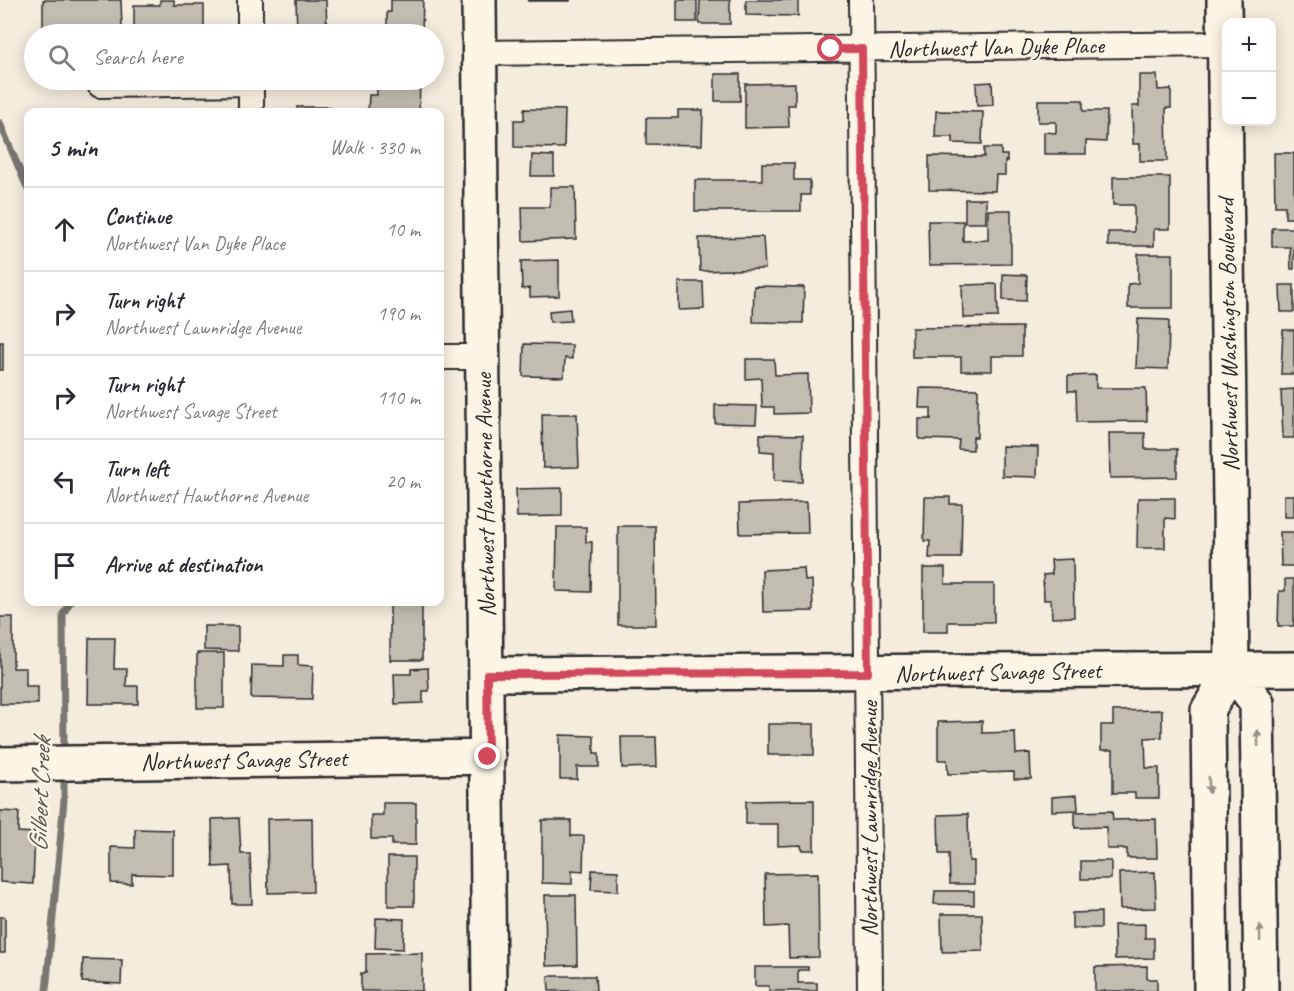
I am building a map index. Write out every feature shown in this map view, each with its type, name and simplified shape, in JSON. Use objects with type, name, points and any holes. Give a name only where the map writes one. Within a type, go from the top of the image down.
[{"type":"street","points":[[250,0],[250,24]]},
{"type":"street","name":"Northwest Hawthorne Avenue","points":[[479,0],[489,991]]},
{"type":"street","name":"Northwest Lawnridge Avenue","points":[[861,0],[870,991]]},
{"type":"street","name":"Northwest Washington Boulevard","points":[[1224,0],[1224,18]]},
{"type":"street","name":"Northwest Van Dyke Place","points":[[480,53],[1222,44]]},
{"type":"street","name":"Northwest Washington Boulevard","points":[[1225,72],[1232,670]]},
{"type":"street","points":[[251,90],[251,108]]},
{"type":"street","points":[[444,357],[483,357]]},
{"type":"street","name":"Northwest Savage Street","points":[[487,674],[1294,669]]},
{"type":"street","points":[[1211,991],[1208,710],[1232,670],[1257,703],[1261,991]]},
{"type":"street","name":"Northwest Savage Street","points":[[0,764],[488,757]]},
{"type":"building","points":[[43,0],[121,0],[122,24],[43,24]]},
{"type":"building","points":[[160,0],[174,0],[174,5],[204,5],[204,24],[134,24],[134,5],[160,5]]},
{"type":"building","points":[[296,0],[326,0],[327,24],[297,24]]},
{"type":"building","points":[[391,0],[423,0],[422,24],[387,24],[387,12],[391,12]]},
{"type":"building","points":[[570,0],[570,1],[528,1]]},
{"type":"building","points":[[677,0],[697,0],[697,22],[677,22]]},
{"type":"building","points":[[700,0],[730,0],[730,24],[699,24]]},
{"type":"building","points":[[746,0],[798,0],[798,16],[746,15]]},
{"type":"building","points":[[715,74],[740,74],[740,101],[715,101]]},
{"type":"building","points":[[1139,75],[1157,75],[1158,90],[1171,89],[1171,108],[1166,108],[1167,161],[1140,161],[1140,144],[1133,144],[1132,106],[1139,106]]},
{"type":"building","points":[[992,82],[993,105],[977,106],[976,83]]},
{"type":"building","points":[[795,83],[795,105],[788,105],[789,127],[745,128],[745,84]]},
{"type":"building","points":[[377,90],[420,90],[419,108],[368,108],[369,95],[377,95]]},
{"type":"building","points":[[1038,100],[1083,100],[1083,111],[1107,111],[1106,142],[1086,141],[1086,154],[1044,154],[1044,132],[1056,133],[1056,122],[1038,122]]},
{"type":"building","points":[[297,107],[329,107],[329,108]]},
{"type":"building","points":[[524,109],[565,110],[564,148],[514,147],[514,120],[524,120]]},
{"type":"building","points":[[678,110],[703,110],[702,145],[646,144],[646,118],[678,118]]},
{"type":"building","points":[[936,111],[983,112],[982,144],[953,143],[953,137],[935,137]]},
{"type":"building","points":[[984,148],[1001,148],[1001,155],[1007,155],[1005,175],[996,175],[995,191],[929,190],[929,156],[984,157]]},
{"type":"building","points":[[1274,153],[1294,153],[1294,218],[1285,218],[1285,206],[1275,206]]},
{"type":"building","points":[[532,155],[554,156],[554,176],[531,176]]},
{"type":"building","points":[[762,163],[794,163],[794,180],[810,180],[810,195],[801,195],[801,211],[695,211],[695,180],[762,180]]},
{"type":"building","points":[[1113,177],[1170,177],[1170,229],[1154,229],[1154,246],[1108,246],[1108,232],[1134,232],[1134,205],[1113,205]]},
{"type":"building","points":[[550,187],[575,187],[576,239],[523,241],[522,207],[550,207]]},
{"type":"building","points":[[965,199],[986,199],[986,223],[965,223]]},
{"type":"building","points":[[988,210],[1011,210],[1011,264],[929,265],[928,221],[963,221],[963,241],[988,240]]},
{"type":"building","points":[[1272,228],[1294,228],[1294,269],[1291,269],[1290,247],[1272,247]]},
{"type":"building","points":[[763,237],[765,269],[700,271],[699,238]]},
{"type":"building","points":[[1138,254],[1173,254],[1173,308],[1128,308],[1128,284],[1138,283]]},
{"type":"building","points":[[559,260],[559,296],[530,297],[530,288],[522,289],[521,261]]},
{"type":"building","points":[[1003,274],[1027,275],[1026,301],[1003,300]]},
{"type":"building","points":[[679,282],[703,282],[704,309],[679,310]]},
{"type":"building","points":[[997,284],[998,317],[963,318],[962,285]]},
{"type":"building","points":[[1280,285],[1294,285],[1294,312],[1281,312]]},
{"type":"building","points":[[754,286],[804,287],[803,323],[753,322]]},
{"type":"building","points":[[570,309],[571,321],[550,322],[549,311]]},
{"type":"building","points":[[1138,319],[1169,320],[1168,369],[1136,368]]},
{"type":"building","points":[[1022,327],[1022,356],[992,356],[992,371],[961,371],[961,357],[912,357],[912,328]]},
{"type":"building","points":[[1283,330],[1294,330],[1294,374],[1281,374]]},
{"type":"building","points":[[0,342],[3,342],[3,370],[0,370]]},
{"type":"building","points":[[524,344],[572,345],[572,359],[565,358],[564,377],[523,376]]},
{"type":"building","points":[[746,359],[774,359],[775,375],[808,374],[809,413],[774,414],[774,407],[762,407],[761,378],[746,379]]},
{"type":"building","points":[[1096,375],[1096,388],[1146,388],[1147,421],[1077,422],[1076,391],[1068,391],[1068,376]]},
{"type":"building","points":[[920,388],[978,389],[977,437],[973,437],[973,450],[958,449],[959,440],[919,439],[919,419],[931,419],[931,408],[919,408]]},
{"type":"building","points":[[1294,389],[1294,438],[1283,438],[1281,390]]},
{"type":"building","points":[[715,405],[757,406],[756,424],[715,423]]},
{"type":"building","points":[[542,414],[577,414],[579,467],[543,468]]},
{"type":"building","points":[[1109,433],[1145,433],[1145,449],[1177,449],[1177,477],[1110,478]]},
{"type":"building","points":[[760,434],[803,435],[802,482],[774,481],[774,452],[760,451]]},
{"type":"building","points":[[1002,446],[1038,447],[1037,477],[1002,476]]},
{"type":"building","points":[[562,488],[562,516],[517,517],[516,489]]},
{"type":"building","points":[[1284,495],[1294,495],[1294,517],[1284,517]]},
{"type":"building","points":[[925,497],[950,497],[950,504],[962,504],[961,558],[929,558],[930,541],[924,541]]},
{"type":"building","points":[[1138,498],[1175,498],[1175,519],[1165,518],[1165,548],[1137,548]]},
{"type":"building","points":[[807,502],[808,533],[740,534],[739,504]]},
{"type":"building","points":[[618,526],[655,526],[656,625],[618,625]]},
{"type":"building","points":[[557,527],[586,527],[586,542],[592,542],[591,592],[556,591]]},
{"type":"building","points":[[1280,532],[1294,532],[1294,566],[1281,566]]},
{"type":"building","points":[[1073,559],[1074,617],[1052,618],[1051,600],[1044,600],[1043,575],[1052,574],[1051,560]]},
{"type":"building","points":[[804,568],[805,581],[812,580],[813,611],[763,612],[762,570]]},
{"type":"building","points":[[923,568],[945,568],[945,584],[994,584],[994,622],[948,622],[948,632],[923,632]]},
{"type":"building","points":[[1285,579],[1294,579],[1294,626],[1278,626],[1279,591],[1285,591]]},
{"type":"building","points":[[390,606],[422,606],[422,660],[390,660]]},
{"type":"building","points":[[0,617],[13,617],[13,668],[26,668],[26,686],[38,686],[38,704],[0,704]]},
{"type":"building","points":[[204,626],[238,626],[238,651],[204,650]]},
{"type":"building","points":[[89,638],[115,638],[114,669],[127,669],[126,686],[138,686],[138,704],[88,704]]},
{"type":"building","points":[[197,653],[224,653],[224,708],[197,708]]},
{"type":"building","points":[[284,655],[298,655],[298,665],[313,666],[312,699],[251,698],[252,665],[284,666]]},
{"type":"building","points":[[428,668],[429,691],[423,691],[423,703],[395,704],[394,674],[411,674],[411,669]]},
{"type":"building","points":[[1162,710],[1162,737],[1145,738],[1146,768],[1159,768],[1159,798],[1135,798],[1135,793],[1113,793],[1113,750],[1101,750],[1101,725],[1113,725],[1113,711]]},
{"type":"building","points":[[982,721],[982,733],[1015,732],[1016,754],[1030,753],[1031,779],[1014,779],[1014,772],[948,774],[947,760],[938,760],[938,722]]},
{"type":"building","points":[[768,724],[814,724],[814,755],[768,755]]},
{"type":"building","points":[[560,735],[594,736],[594,753],[599,753],[599,767],[577,767],[577,779],[560,779]]},
{"type":"building","points":[[621,737],[656,737],[657,767],[622,768]]},
{"type":"building","points":[[1077,795],[1078,810],[1052,811],[1052,797]]},
{"type":"building","points":[[814,800],[814,850],[802,850],[801,845],[778,846],[778,824],[746,824],[746,801]]},
{"type":"building","points":[[383,803],[416,803],[416,845],[392,845],[392,839],[371,839],[371,815],[383,815]]},
{"type":"building","points":[[0,811],[19,812],[18,832],[35,833],[33,884],[0,882]]},
{"type":"building","points":[[1112,811],[1113,820],[1156,819],[1157,858],[1127,858],[1127,849],[1107,849],[1106,827],[1075,828],[1075,812]]},
{"type":"building","points":[[968,814],[969,861],[974,861],[974,884],[950,884],[949,854],[939,854],[938,815]]},
{"type":"building","points":[[239,818],[241,854],[250,854],[252,904],[232,904],[231,866],[213,867],[212,819]]},
{"type":"building","points":[[312,818],[313,892],[268,893],[267,819]]},
{"type":"building","points":[[542,820],[571,820],[571,836],[584,836],[583,871],[572,870],[572,884],[542,883]]},
{"type":"building","points":[[135,829],[173,830],[173,875],[132,874],[132,884],[111,883],[111,847],[135,848]]},
{"type":"building","points":[[388,857],[414,857],[414,906],[388,906]]},
{"type":"building","points":[[1081,861],[1111,861],[1111,879],[1081,879]]},
{"type":"building","points":[[592,870],[618,871],[618,891],[591,890]]},
{"type":"building","points":[[1155,872],[1156,908],[1120,909],[1119,873]]},
{"type":"building","points":[[818,873],[819,957],[789,958],[788,926],[766,927],[765,874]]},
{"type":"building","points":[[935,891],[974,891],[974,905],[934,904]]},
{"type":"building","points":[[545,895],[576,895],[577,965],[546,966]]},
{"type":"building","points":[[1101,912],[1101,928],[1072,928],[1072,913]]},
{"type":"building","points":[[941,914],[982,914],[983,951],[942,952]]},
{"type":"building","points":[[0,917],[5,917],[5,953],[0,953]]},
{"type":"building","points":[[376,918],[404,919],[403,949],[375,948]]},
{"type":"building","points":[[1145,924],[1145,938],[1154,938],[1154,958],[1115,959],[1114,925]]},
{"type":"building","points":[[422,953],[422,991],[361,991],[361,973],[366,973],[366,954]]},
{"type":"building","points":[[83,959],[122,960],[121,984],[82,982]]},
{"type":"building","points":[[1147,966],[1147,979],[1157,979],[1157,991],[1095,991],[1095,967]]},
{"type":"building","points":[[755,967],[808,967],[808,970],[798,970],[798,983],[817,983],[817,991],[769,991],[769,986],[755,986]]},
{"type":"building","points":[[548,976],[595,976],[596,991],[549,991]]},
{"type":"waterway","name":"Gilbert Creek","points":[[0,123],[24,180]]},
{"type":"waterway","name":"Gilbert Creek","points":[[64,753],[63,614],[68,606]]},
{"type":"waterway","name":"Gilbert Creek","points":[[46,991],[64,800],[64,770]]},
{"type":"route","points":[[488,757],[487,674],[868,673],[862,49],[831,49]]}]
